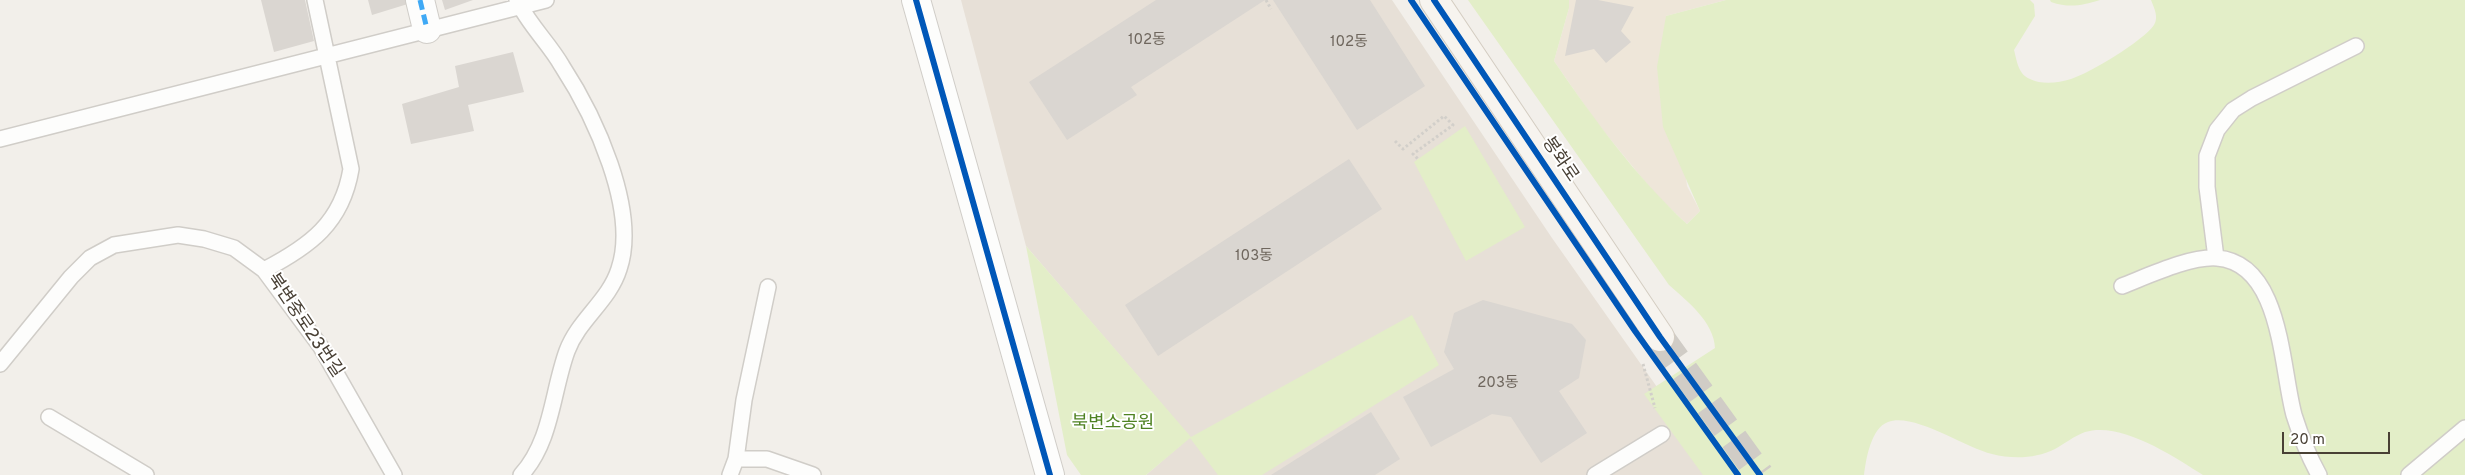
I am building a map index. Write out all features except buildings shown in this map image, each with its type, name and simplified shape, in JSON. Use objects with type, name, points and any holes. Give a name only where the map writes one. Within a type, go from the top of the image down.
[{"type":"street","points":[[420,0],[427,30]]},
{"type":"street","points":[[916,0],[1050,475]]},
{"type":"street","name":"봉화로","points":[[1434,0],[1660,337]]},
{"type":"lane","name":"북변중로23번길","points":[[315,0],[351,169],[348,190],[337,211],[323,230],[298,253],[264,270],[321,347],[394,475]]},
{"type":"lane","points":[[0,138],[427,30],[519,3],[546,0]]},
{"type":"lane","points":[[519,3],[562,66],[599,132],[616,182],[622,214],[623,242],[620,267],[612,289],[576,330],[567,352],[540,445],[522,475]]},
{"type":"lane","points":[[2216,258],[2207,179],[2207,156],[2216,130],[2233,110],[2252,98],[2356,46]]},
{"type":"lane","points":[[0,364],[71,276],[90,258],[114,245],[178,236],[204,239],[234,248],[264,270]]},
{"type":"lane","points":[[2122,286],[2177,265],[2216,258],[2232,261],[2251,272],[2267,296],[2276,324],[2295,416],[2319,475]]},
{"type":"lane","points":[[730,475],[736,459],[744,400],[768,288]]},
{"type":"lane","points":[[49,417],[146,475]]},
{"type":"lane","points":[[2408,475],[2465,428]]},
{"type":"lane","points":[[1595,475],[1662,434]]},
{"type":"lane","points":[[736,459],[767,459],[813,475]]},
{"type":"path","points":[[1266,0],[1270,9]]},
{"type":"path","points":[[1395,141],[1403,149],[1444,116],[1453,125],[1413,154],[1418,160]]},
{"type":"path","points":[[1642,360],[1662,434]]},
{"type":"shaded area","points":[[961,0],[1392,0],[1552,238],[1719,475],[1146,475],[1190,437],[1026,246]]},
{"type":"shaded area","points":[[1569,0],[1726,0],[1666,16],[1687,186],[1700,211],[1687,224],[1656,195],[1597,123],[1554,61],[1569,8]]},
{"type":"green space","points":[[1468,0],[1569,0],[1569,8],[1554,61],[1584,104],[1633,167],[1687,224],[1700,211],[1663,127],[1657,67],[1666,16],[1726,0],[2030,0],[2034,4],[2035,16],[2014,50],[2019,67],[2026,77],[2035,81],[2050,83],[2080,76],[2116,56],[2148,32],[2156,19],[2156,12],[2151,0],[2465,0],[2465,475],[2203,475],[2146,442],[2114,431],[2099,430],[2085,432],[2040,455],[2007,457],[1981,450],[1925,426],[1898,420],[1882,425],[1873,437],[1864,475],[1703,475],[1644,394],[1715,348],[1710,329],[1698,313],[1669,285]]},
{"type":"green space","points":[[2050,0],[2100,0],[2069,6],[2057,4]]},
{"type":"green space","points":[[1465,126],[1525,227],[1466,261],[1414,162]]},
{"type":"green space","name":"북변소공원","points":[[1026,246],[1191,437],[1412,315],[1439,365],[1262,475],[1218,475],[1190,438],[1146,475],[1081,475],[1067,455]]},
{"type":"tunnel","points":[[1660,337],[1760,475]]},
{"type":"marked path","points":[[420,0],[427,29]]},
{"type":"cycle path","points":[[916,0],[1050,475]]},
{"type":"cycle path","points":[[1411,0],[1635,331],[1738,475]]},
{"type":"cycle path","points":[[1434,0],[1660,337],[1760,475]]}]
